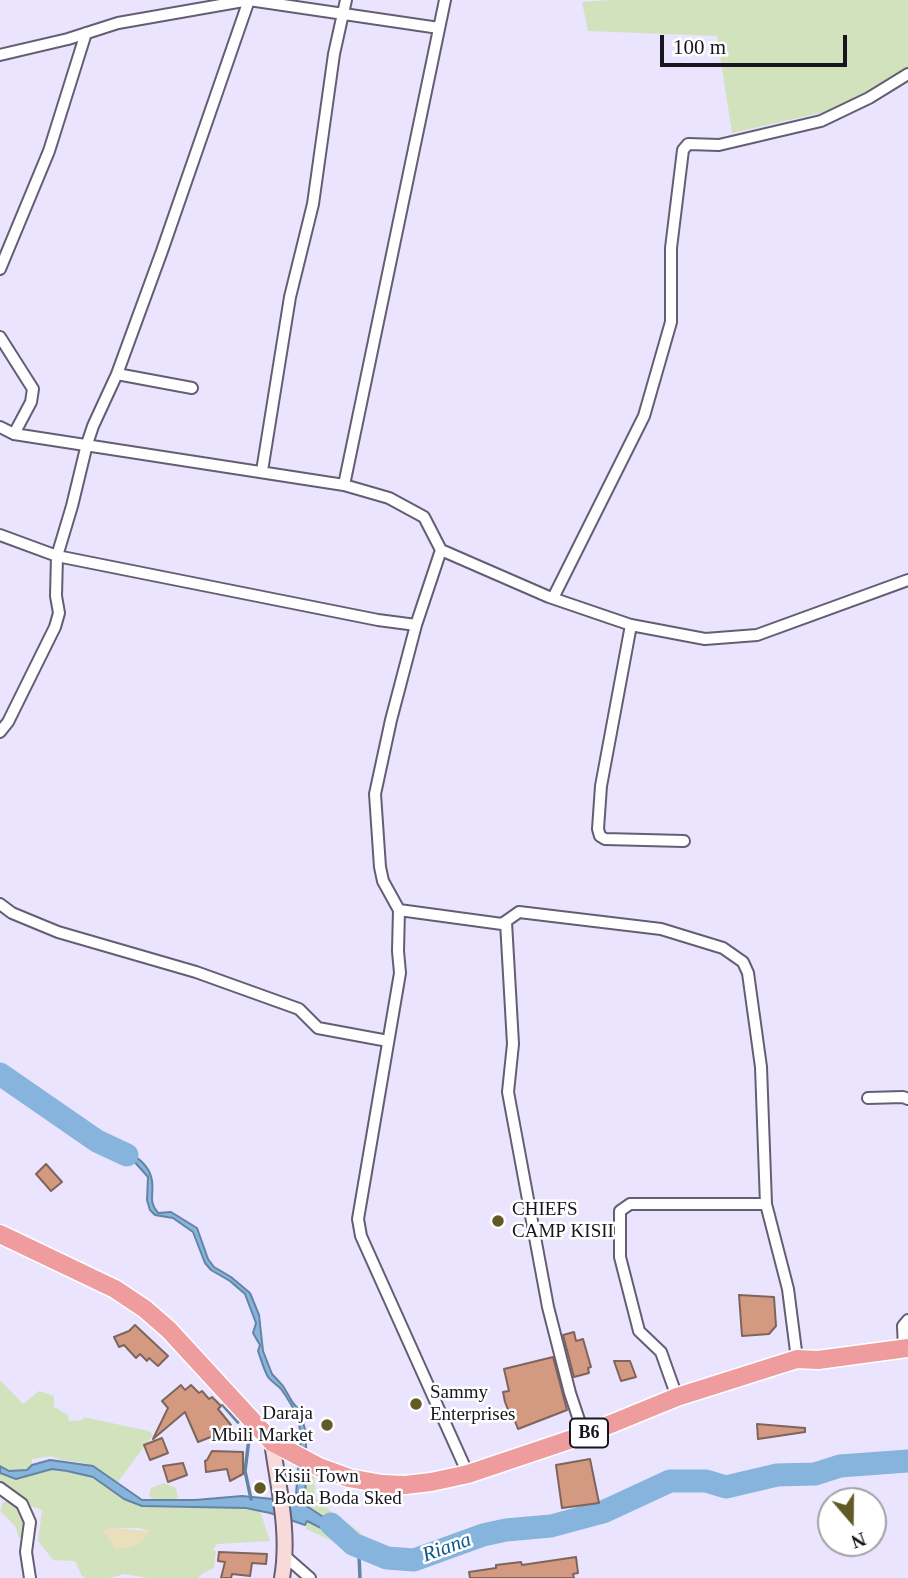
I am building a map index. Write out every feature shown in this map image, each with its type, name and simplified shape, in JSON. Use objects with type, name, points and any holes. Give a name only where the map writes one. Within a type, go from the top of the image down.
[{"type":"highway","name":"B6","points":[[0,1234],[115,1289],[145,1309],[169,1330],[272,1442],[318,1467],[349,1478],[382,1484],[418,1484],[468,1474],[677,1397],[797,1359],[818,1360],[906,1348]]},
{"type":"main road","points":[[272,1442],[284,1524],[286,1557],[282,1578]]},
{"type":"street","points":[[0,732],[8,722],[55,627],[59,613],[56,596],[57,556],[87,444],[117,374],[249,0]]},
{"type":"street","points":[[0,55],[118,23],[249,0],[439,28]]},
{"type":"street","points":[[262,471],[290,297],[313,204],[334,54],[346,0]]},
{"type":"street","points":[[344,485],[445,0]]},
{"type":"street","points":[[0,269],[48,151],[86,33]]},
{"type":"street","points":[[553,598],[644,416],[671,322],[671,248],[683,150],[688,145],[719,145],[821,121],[869,98],[908,74]]},
{"type":"street","points":[[0,337],[33,389],[31,402],[14,433]]},
{"type":"street","points":[[117,374],[192,388]]},
{"type":"street","points":[[0,427],[14,433],[344,485],[389,498],[424,517],[440,550],[553,598],[631,625],[705,639],[757,635],[908,580]]},
{"type":"street","points":[[0,535],[57,556],[378,620],[416,625]]},
{"type":"street","points":[[440,550],[416,625],[375,794],[380,867],[383,881],[399,910],[400,973],[358,1219],[361,1236],[468,1474]]},
{"type":"street","points":[[631,625],[601,786],[598,829],[600,836],[610,840],[684,841]]},
{"type":"street","points":[[0,904],[12,913],[58,932],[196,972],[299,1009],[318,1028],[388,1041]]},
{"type":"street","points":[[399,910],[496,923],[506,922],[519,912],[661,929],[723,948],[743,962],[748,973],[761,1067],[766,1204],[788,1289],[797,1359]]},
{"type":"street","points":[[506,922],[513,1044],[508,1092],[548,1307],[569,1393],[583,1430]]},
{"type":"street","points":[[868,1098],[908,1099]]},
{"type":"street","points":[[677,1397],[661,1352],[639,1331],[620,1257],[620,1211],[637,1203],[766,1204]]},
{"type":"street","points":[[906,1348],[903,1326],[908,1320]]},
{"type":"street","points":[[0,1488],[22,1504],[30,1522],[26,1552],[30,1578]]},
{"type":"street","points":[[286,1557],[310,1578]]},
{"type":"green space","points":[[908,0],[908,68],[837,109],[732,133],[717,36],[588,31],[582,2]]},
{"type":"green space","points":[[0,1380],[23,1404],[39,1391],[54,1396],[54,1407],[68,1415],[69,1421],[83,1420],[83,1417],[149,1431],[153,1435],[117,1483],[93,1466],[51,1456],[32,1459],[32,1465],[27,1470],[9,1471],[0,1466]]},
{"type":"green space","points":[[52,1469],[94,1477],[124,1499],[182,1508],[215,1506],[260,1511],[270,1541],[217,1544],[213,1550],[216,1551],[214,1568],[198,1578],[148,1578],[124,1574],[110,1578],[86,1578],[82,1576],[75,1561],[53,1560],[38,1541],[42,1510],[31,1506],[0,1484],[0,1473],[16,1479]],"holes":[[[140,1528],[149,1531],[116,1549],[103,1530]]]},
{"type":"green space","points":[[306,1470],[314,1474],[315,1496],[319,1502],[361,1533],[357,1539],[305,1505]]},
{"type":"green space","points":[[164,1483],[176,1488],[178,1497],[172,1504],[158,1504],[149,1495],[151,1488]]},
{"type":"green space","points":[[17,1500],[23,1503],[26,1533],[19,1538],[15,1526],[0,1511],[3,1502]]},
{"type":"green space","points":[[306,1521],[358,1550],[356,1555],[345,1553],[337,1543],[306,1529]]},
{"type":"sand","points":[[114,1528],[149,1531],[136,1545],[116,1549],[103,1530]]},
{"type":"water","points":[[101,1143],[117,1147],[140,1160],[150,1173],[152,1201],[158,1213],[171,1212],[197,1228],[208,1259],[214,1267],[250,1293],[259,1315],[263,1351],[272,1374],[300,1411],[306,1433],[306,1448],[300,1447],[299,1423],[294,1409],[265,1371],[258,1351],[260,1345],[253,1333],[256,1323],[245,1294],[205,1263],[193,1232],[173,1218],[155,1215],[150,1210],[147,1200],[148,1177],[132,1159]]},
{"type":"water","points":[[50,1460],[93,1466],[142,1500],[195,1500],[242,1496],[293,1501],[298,1467],[306,1470],[305,1505],[357,1539],[351,1546],[307,1521],[305,1525],[246,1508],[142,1506],[124,1499],[93,1477],[67,1471],[52,1469],[16,1479],[0,1473],[0,1466],[9,1471],[27,1470],[32,1465]]},
{"type":"building","points":[[46,1164],[62,1182],[51,1191],[36,1174]]},
{"type":"building","points":[[739,1295],[774,1297],[776,1326],[769,1334],[742,1336]]},
{"type":"building","points":[[135,1325],[168,1356],[158,1366],[140,1354],[136,1358],[124,1345],[119,1347],[114,1337],[129,1331]]},
{"type":"building","points":[[574,1332],[576,1341],[583,1339],[591,1367],[588,1368],[589,1373],[574,1377],[563,1335]]},
{"type":"building","points":[[553,1357],[567,1410],[518,1429],[505,1402],[503,1392],[509,1391],[504,1369]]},
{"type":"building","points":[[614,1361],[630,1361],[636,1377],[621,1381]]},
{"type":"building","points":[[181,1385],[185,1390],[191,1385],[209,1399],[212,1397],[221,1406],[218,1409],[231,1425],[221,1433],[198,1442],[185,1412],[153,1439],[168,1408],[162,1401]]},
{"type":"building","points":[[757,1424],[805,1428],[805,1432],[758,1439]]},
{"type":"building","points":[[162,1438],[168,1453],[150,1460],[144,1445]]},
{"type":"building","points":[[212,1451],[243,1452],[243,1474],[230,1481],[227,1469],[206,1472],[205,1461]]},
{"type":"building","points":[[590,1459],[599,1503],[562,1508],[556,1465]]},
{"type":"building","points":[[183,1463],[187,1475],[168,1482],[163,1466]]},
{"type":"building","points":[[219,1552],[267,1554],[266,1564],[252,1563],[250,1576],[232,1574],[231,1578],[221,1578],[225,1562],[218,1561]]},
{"type":"building","points":[[576,1557],[578,1573],[573,1574],[574,1578],[470,1578],[469,1572],[496,1568],[496,1565],[521,1562],[522,1565]]},
{"type":"waterway","points":[[0,1074],[97,1141],[127,1155]]},
{"type":"waterway","points":[[223,1405],[238,1422]]},
{"type":"waterway","points":[[244,1430],[249,1439],[245,1471],[251,1499]]},
{"type":"waterway","name":"Riana","points":[[331,1524],[353,1544],[387,1558],[414,1560],[483,1535],[551,1526],[603,1512],[670,1481],[706,1481],[726,1487],[777,1475],[815,1474],[840,1466],[908,1461]]},
{"type":"waterway","points":[[360,1578],[361,1547]]},
{"type":"place","name":"CHIEFS CAMP KISII","points":[[498,1221]]},
{"type":"place","name":"Sammy Enterprises","points":[[416,1404]]},
{"type":"place","name":"Daraja Mbili Market","points":[[327,1425]]},
{"type":"place","name":"Kisii Town Boda Boda Sked","points":[[260,1488]]}]
